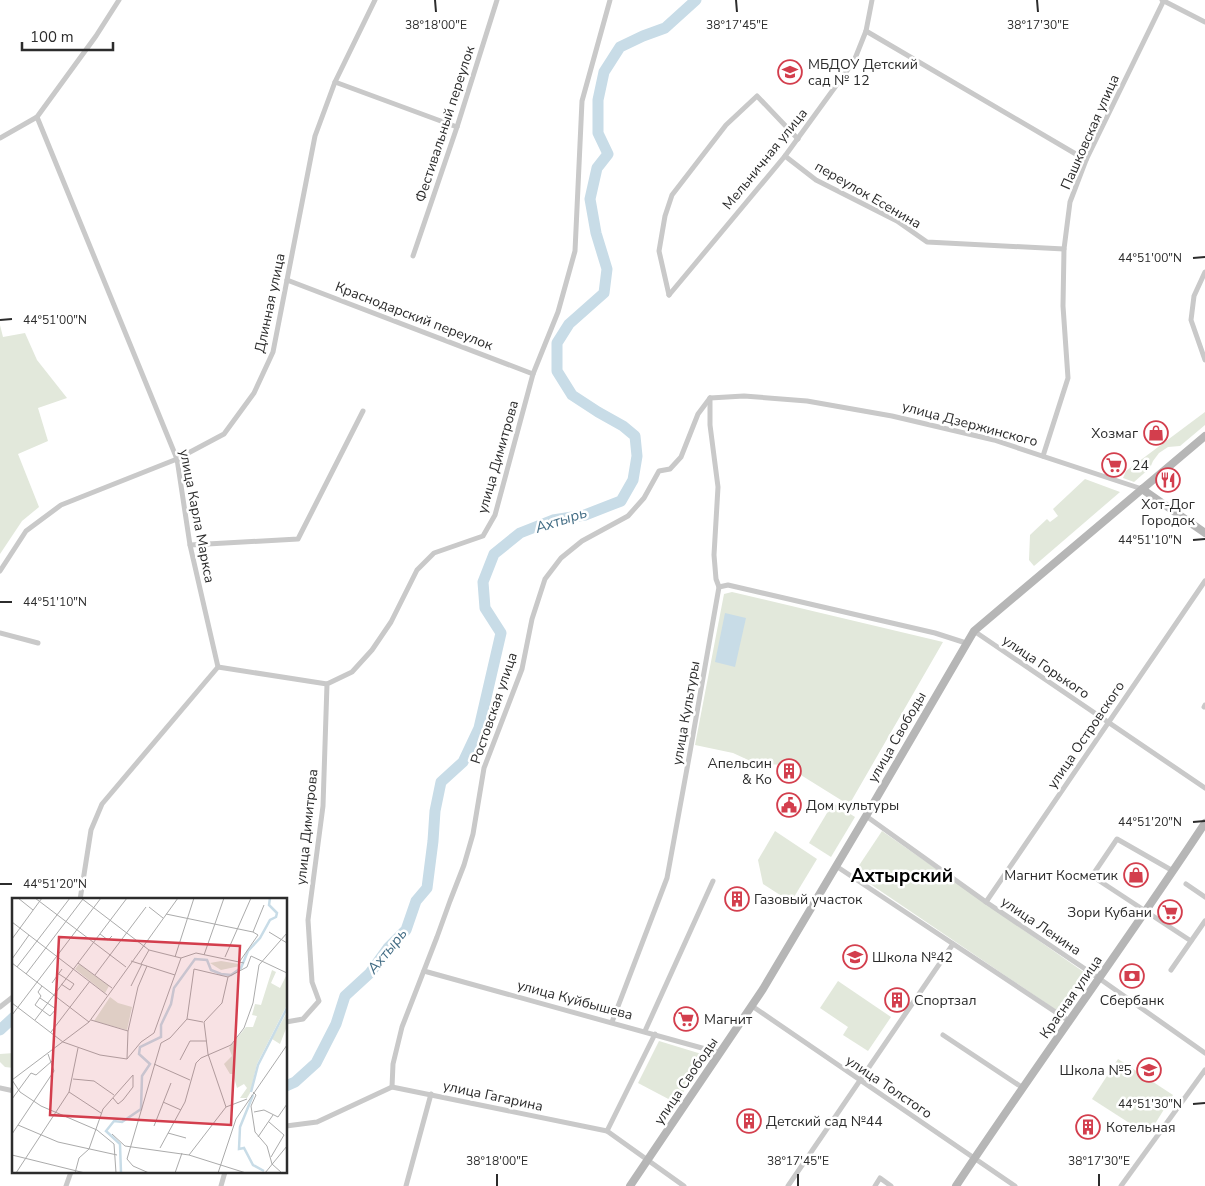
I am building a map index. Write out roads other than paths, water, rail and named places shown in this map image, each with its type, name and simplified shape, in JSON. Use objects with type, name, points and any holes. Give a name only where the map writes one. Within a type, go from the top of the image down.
[{"type":"street","points":[[0,138],[37,117],[120,0]]},
{"type":"street","name":"Длинная улица","points":[[0,571],[26,531],[61,505],[177,459],[224,434],[254,393],[273,352],[315,136],[335,82],[374,0]]},
{"type":"street","name":"Фестивальный переулок","points":[[413,256],[457,127],[497,0]]},
{"type":"street","name":"улица Димитрова","points":[[288,1022],[302,1019],[318,1001],[312,982],[308,920],[324,806],[327,684],[352,672],[372,650],[391,622],[417,570],[434,553],[484,536],[495,515],[533,374],[558,312],[575,251],[582,100],[610,0]]},
{"type":"street","name":"Мельничная улица","points":[[798,139],[757,96],[726,125],[672,195],[665,216],[659,252],[668,295],[785,156],[798,139],[854,61],[866,31],[872,0]]},
{"type":"street","points":[[1163,0],[1205,22]]},
{"type":"street","name":"Пашковская улица","points":[[1043,456],[1068,378],[1063,306],[1064,249],[1070,202],[1086,160],[1163,0]]},
{"type":"street","points":[[866,31],[1086,160]]},
{"type":"street","points":[[335,82],[457,127]]},
{"type":"street","name":"улица Карла Маркса","points":[[37,117],[177,459],[190,545],[218,667]]},
{"type":"street","name":"переулок Есенина","points":[[785,156],[816,180],[897,221],[927,242],[1064,249]]},
{"type":"street","points":[[1205,272],[1194,296],[1192,320],[1205,360]]},
{"type":"street","name":"Краснодарский переулок","points":[[287,280],[533,374]]},
{"type":"street","name":"улица Дзержинского","points":[[710,398],[744,396],[807,401],[892,416],[994,440],[1142,489],[1205,533]]},
{"type":"street","name":"улица Культуры","points":[[612,1022],[667,878],[719,587],[716,579],[714,555],[718,487],[710,425],[710,398]]},
{"type":"street","name":"Ростовская улица","points":[[392,1087],[393,1064],[402,1027],[464,865],[473,834],[484,768],[522,669],[532,619],[545,579],[561,558],[582,541],[628,516],[644,498],[660,471],[670,469],[681,457],[698,414],[710,398]]},
{"type":"street","points":[[190,545],[298,539],[364,411]]},
{"type":"street","name":"улица Свободы","points":[[630,1186],[752,1006],[974,631],[1205,436]]},
{"type":"street","name":"улица Островского","points":[[986,902],[1205,580]]},
{"type":"street","points":[[719,587],[728,586],[756,592],[935,633],[966,643]]},
{"type":"street","name":"улица Горького","points":[[974,631],[1205,788]]},
{"type":"street","points":[[0,633],[38,643]]},
{"type":"street","points":[[80,898],[91,830],[102,804],[218,667],[327,684]]},
{"type":"street","name":"улица Ленина","points":[[866,816],[986,902],[1205,1053]]},
{"type":"street","name":"Красная улица","points":[[956,1186],[1068,1021],[1100,979],[1205,823]]},
{"type":"street","points":[[1173,871],[1117,839],[1092,876],[1191,942]]},
{"type":"street","points":[[836,866],[1068,1021]]},
{"type":"street","points":[[645,1031],[713,881]]},
{"type":"street","points":[[1186,884],[1205,897]]},
{"type":"street","points":[[1171,970],[1205,921]]},
{"type":"street","points":[[788,1186],[953,944]]},
{"type":"street","name":"улица Куйбышева","points":[[424,971],[720,1053]]},
{"type":"street","points":[[0,1007],[12,998]]},
{"type":"street","name":"улица Толстого","points":[[752,1006],[1014,1186]]},
{"type":"street","points":[[607,1131],[655,1034]]},
{"type":"street","points":[[943,1036],[1023,1088]]},
{"type":"street","points":[[1121,1186],[1205,1070]]},
{"type":"street","points":[[288,1126],[317,1122],[392,1087]]},
{"type":"street","name":"улица Гагарина","points":[[392,1087],[607,1131],[684,1186]]},
{"type":"street","points":[[406,1186],[431,1094]]},
{"type":"street","points":[[66,1186],[70,1174]]},
{"type":"street","points":[[875,1186],[880,1178],[891,1186]]},
{"type":"water","points":[[725,613],[746,618],[735,667],[715,662]]},
{"type":"waterway","name":"Ахтырь","points":[[288,1085],[295,1082],[316,1063],[336,1024],[345,996],[370,973],[388,948],[406,930],[416,901],[427,888],[435,811],[441,782],[463,762],[479,728],[501,633],[485,608],[483,582],[494,554],[520,533],[553,520],[585,515],[621,501],[633,480],[637,456],[635,436],[623,426],[572,395],[557,371],[557,343],[569,324],[604,293],[607,269],[596,233],[590,199],[597,168],[608,154],[598,133],[598,100],[604,72],[620,47],[665,28],[696,0]]},
{"type":"waterway","name":"Ахтырь","points":[[0,1030],[12,1019]]},
{"type":"place","name":"МБДОУ Детский сад № 12","points":[[790,72]]},
{"type":"place","name":"Хозмаг","points":[[1156,433]]},
{"type":"place","name":"24","points":[[1114,465]]},
{"type":"place","name":"Хот-Дог Городок","points":[[1168,480]]},
{"type":"place","name":"Апельсин & Ко","points":[[789,771]]},
{"type":"place","name":"Дом культуры","points":[[789,805]]},
{"type":"place","name":"Магнит Косметик","points":[[1136,875]]},
{"type":"place","name":"Газовый участок","points":[[737,899]]},
{"type":"place","name":"Зори Кубани","points":[[1170,912]]},
{"type":"place","name":"Школа №42","points":[[855,957]]},
{"type":"place","name":"Сбербанк","points":[[1132,976]]},
{"type":"place","name":"Спортзал","points":[[897,1000]]},
{"type":"place","name":"Магнит","points":[[686,1019]]},
{"type":"place","name":"Школа №5","points":[[1149,1070]]},
{"type":"place","name":"Детский сад №44","points":[[749,1121]]},
{"type":"place","name":"Котельная","points":[[1088,1127]]},
{"type":"district","name":"Ахтырский","points":[[902,876]]}]
